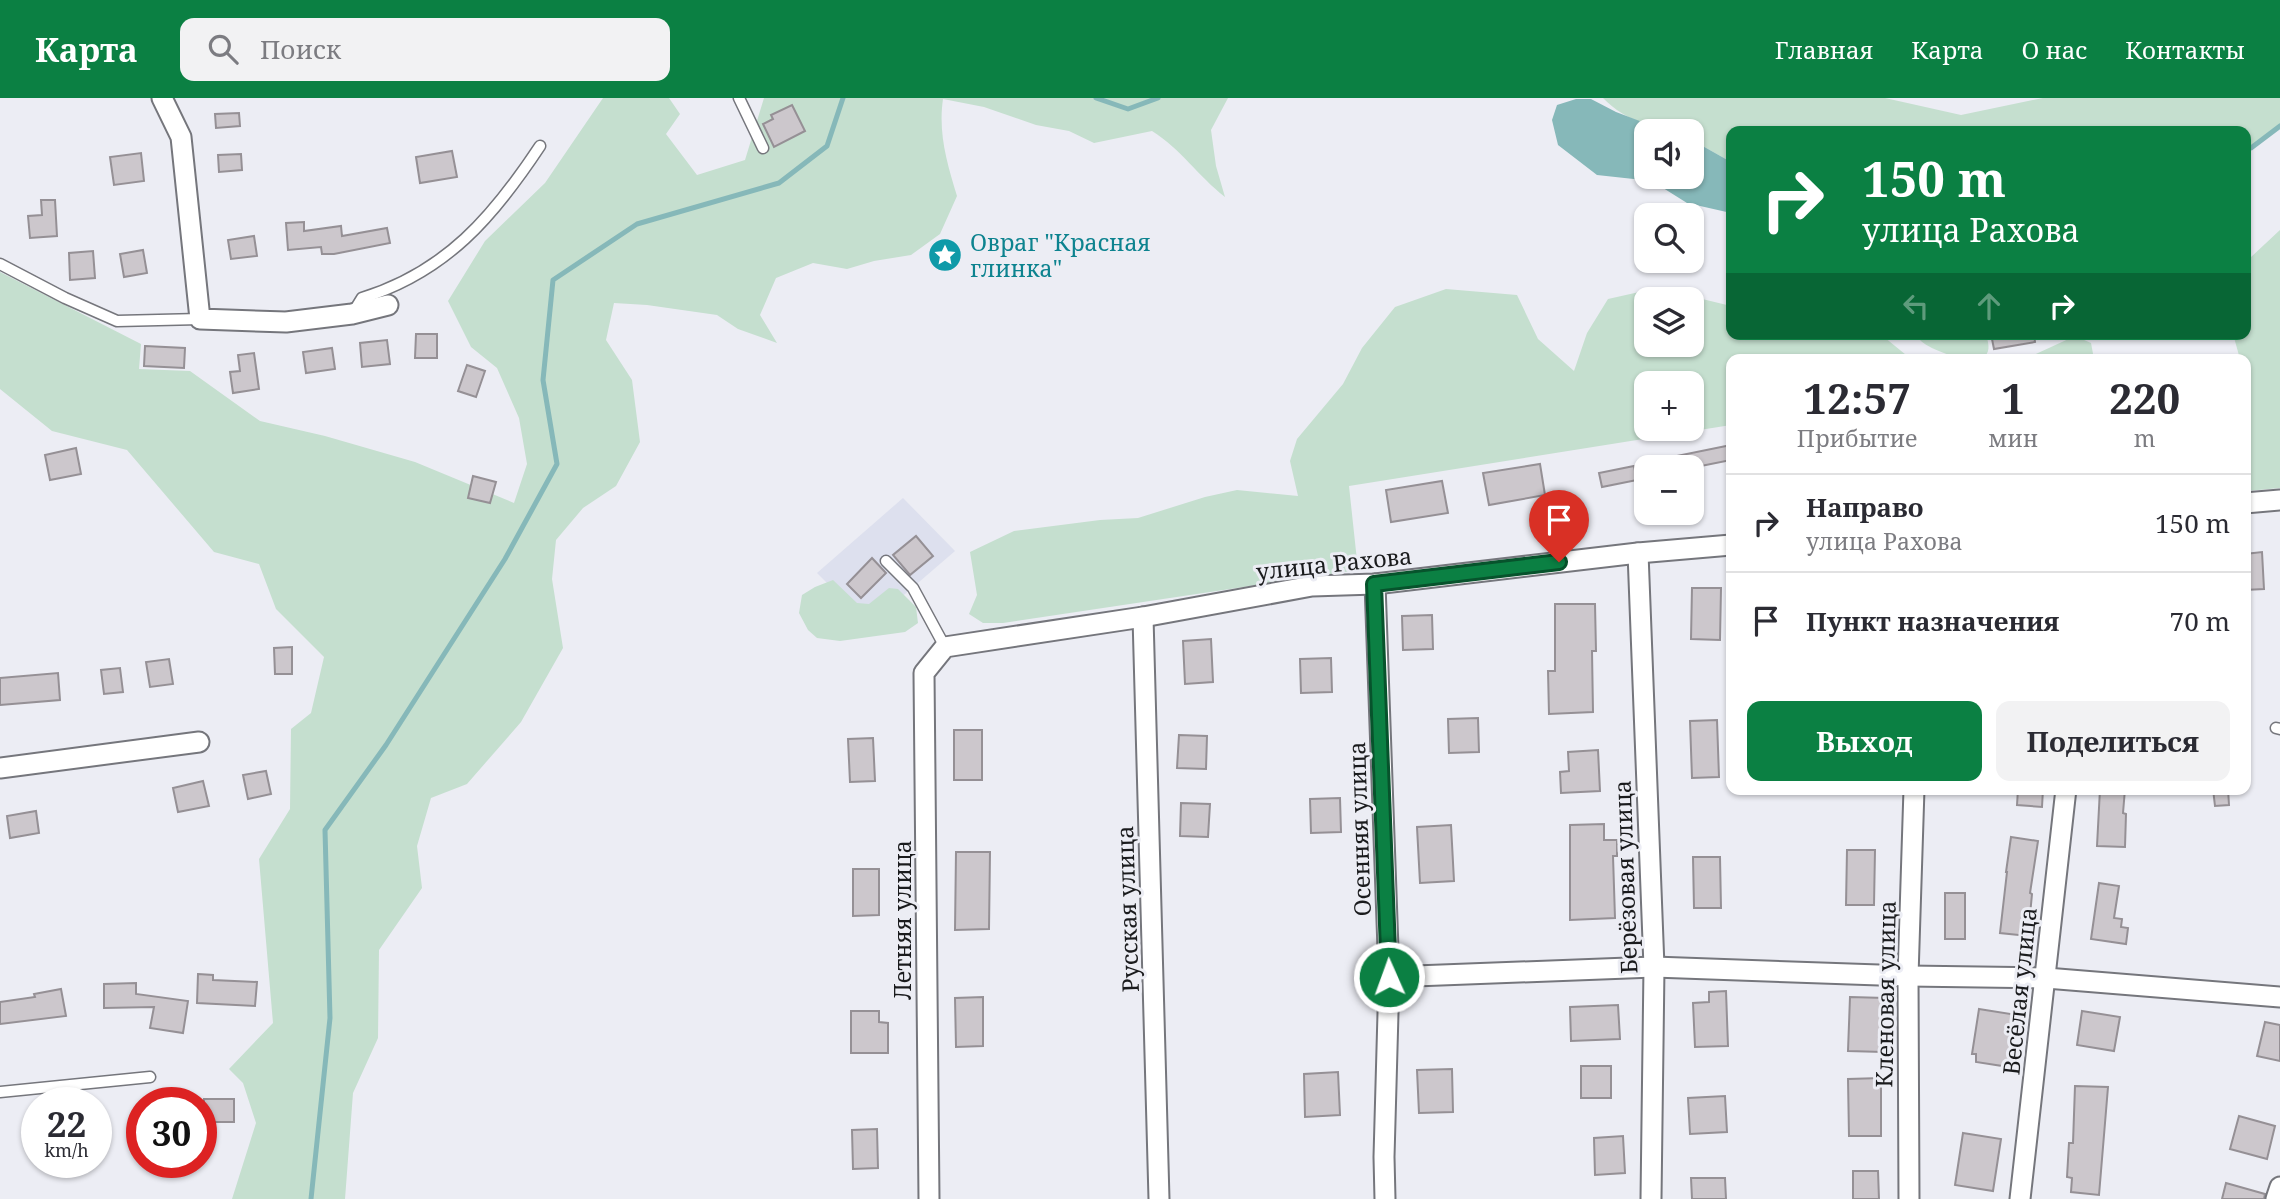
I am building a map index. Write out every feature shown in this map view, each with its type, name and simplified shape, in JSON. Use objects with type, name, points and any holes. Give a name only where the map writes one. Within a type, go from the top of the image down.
[{"type":"street","points":[[162,98],[181,137],[200,319],[286,322],[352,314],[388,305]]},
{"type":"street","points":[[2251,502],[2280,500]]},
{"type":"street","name":"улица Рахова","points":[[945,647],[1143,617],[1312,586],[1374,584],[1726,545]]},
{"type":"street","name":"Берёзовая улица","points":[[1638,553],[1654,967],[1651,1199]]},
{"type":"street","name":"Осенняя улица","points":[[1374,584],[1389,977],[1385,1199]]},
{"type":"street","name":"Русская улица","points":[[1143,617],[1159,1199]]},
{"type":"street","name":"Летняя улица","points":[[929,1199],[924,673],[945,647]]},
{"type":"street","points":[[0,768],[200,742]]},
{"type":"street","name":"Кленовая улица","points":[[1909,1199],[1908,976],[1913,795]]},
{"type":"street","name":"Весёлая улица","points":[[2020,1199],[2065,795]]},
{"type":"street","points":[[1389,977],[1654,967],[2046,978],[2280,997]]},
{"type":"street","points":[[2276,1199],[2280,1187]]},
{"type":"lane","points":[[739,98],[763,148]]},
{"type":"lane","points":[[352,314],[362,298],[415,277],[459,244],[485,220],[540,146]]},
{"type":"lane","points":[[0,264],[117,321],[200,319]]},
{"type":"lane","points":[[886,561],[913,588],[945,647]]},
{"type":"lane","points":[[0,1092],[150,1077]]},
{"type":"shaded area","points":[[903,498],[955,551],[869,625],[817,573]]},
{"type":"green space","points":[[603,98],[669,98],[680,114],[666,134],[697,175],[745,160],[764,98],[1228,98],[1211,130],[1216,166],[1225,197],[1172,146],[1152,131],[1094,143],[1069,131],[1036,125],[984,107],[943,99],[943,136],[957,196],[940,234],[911,255],[847,269],[813,263],[776,278],[760,315],[777,343],[738,329],[717,315],[614,303],[606,340],[632,380],[640,442],[616,486],[583,508],[556,540],[552,579],[563,648],[521,722],[467,784],[431,798],[417,846],[422,888],[379,950],[378,1038],[353,1093],[345,1199],[232,1199],[256,1123],[243,1083],[229,1069],[273,1023],[259,859],[290,809],[291,729],[311,713],[324,657],[276,609],[259,564],[214,552],[127,450],[52,431],[0,389],[0,272],[141,344],[139,369],[190,371],[260,421],[325,436],[415,462],[514,503],[527,464],[519,418],[497,368],[471,347],[448,301],[485,241],[545,183]]},
{"type":"green space","points":[[1603,98],[1885,98],[1961,115],[2043,98],[2280,98],[2280,126],[2251,148],[2251,126],[1726,126],[1726,159],[1704,147],[1704,119],[1634,119]]},
{"type":"green space","points":[[2280,230],[2280,488],[2251,491],[2251,354],[2239,354],[2235,340],[2251,340],[2251,257]]},
{"type":"green space","points":[[1446,289],[1517,295],[1538,339],[1574,371],[1587,333],[1608,299],[1634,293],[1634,357],[1704,357],[1704,299],[1726,305],[1726,340],[1888,340],[1905,354],[1726,354],[1726,426],[1704,429],[1704,371],[1634,371],[1634,440],[1349,486],[1358,570],[1003,623],[983,623],[969,614],[977,595],[970,552],[1014,531],[1138,518],[1237,490],[1298,496],[1290,461],[1297,439],[1343,384],[1362,348],[1395,307]]},
{"type":"green space","points":[[1920,340],[1987,340],[1988,351],[1986,354],[1947,354]]},
{"type":"green space","points":[[2066,340],[2084,340],[2091,343],[2093,354],[2036,354]]},
{"type":"green space","points":[[833,580],[857,603],[869,604],[889,588],[898,589],[916,607],[918,623],[905,632],[840,641],[817,638],[808,630],[799,613],[802,595]]},
{"type":"water","points":[[1576,99],[1591,99],[1634,119],[1634,179],[1597,175],[1558,145],[1552,120],[1557,105]]},
{"type":"water","points":[[1704,147],[1726,159],[1726,212],[1704,207],[1704,203],[1687,203],[1665,189],[1704,189]]},
{"type":"building","points":[[792,105],[805,131],[774,147],[763,124],[773,119],[771,115]]},
{"type":"building","points":[[239,113],[240,126],[216,128],[215,114]]},
{"type":"building","points":[[452,151],[457,177],[420,183],[416,157]]},
{"type":"building","points":[[141,153],[144,181],[114,185],[110,157]]},
{"type":"building","points":[[241,154],[242,170],[219,172],[218,155]]},
{"type":"building","points":[[41,200],[55,200],[57,236],[30,238],[28,216],[42,215]]},
{"type":"building","points":[[304,222],[304,231],[341,226],[342,236],[387,228],[390,243],[334,254],[322,254],[321,247],[288,250],[286,223]]},
{"type":"building","points":[[254,236],[257,256],[231,259],[228,240]]},
{"type":"building","points":[[143,250],[147,273],[124,277],[120,254]]},
{"type":"building","points":[[93,251],[95,278],[70,280],[69,253]]},
{"type":"building","points":[[416,334],[437,334],[437,358],[415,358]]},
{"type":"building","points":[[387,340],[390,364],[362,367],[360,343]]},
{"type":"building","points":[[1992,340],[2035,340],[2035,342],[1994,349]]},
{"type":"building","points":[[145,346],[185,348],[184,368],[144,366]]},
{"type":"building","points":[[332,348],[335,369],[306,373],[303,352]]},
{"type":"building","points":[[254,353],[259,389],[233,393],[230,372],[240,371],[238,355]]},
{"type":"building","points":[[467,365],[485,371],[476,397],[458,391]]},
{"type":"building","points":[[1726,446],[1726,461],[1704,465],[1704,455],[1682,455]]},
{"type":"building","points":[[76,448],[81,474],[50,480],[45,455]]},
{"type":"building","points":[[1540,464],[1545,495],[1489,505],[1483,473]]},
{"type":"building","points":[[1634,466],[1634,481],[1602,487],[1599,473]]},
{"type":"building","points":[[473,476],[496,482],[490,503],[468,498]]},
{"type":"building","points":[[1442,481],[1448,513],[1391,522],[1386,490]]},
{"type":"building","points":[[916,536],[933,556],[910,575],[893,555]]},
{"type":"building","points":[[2262,552],[2264,589],[2251,590],[2251,553]]},
{"type":"building","points":[[872,558],[886,573],[861,598],[847,584]]},
{"type":"building","points":[[1692,588],[1721,588],[1720,640],[1691,639]]},
{"type":"building","points":[[1555,604],[1595,604],[1596,651],[1592,651],[1593,712],[1549,714],[1548,671],[1555,671]]},
{"type":"building","points":[[1432,615],[1433,649],[1403,650],[1402,616]]},
{"type":"building","points":[[1211,639],[1213,682],[1185,684],[1183,641]]},
{"type":"building","points":[[292,647],[292,674],[275,674],[274,648]]},
{"type":"building","points":[[1331,658],[1332,692],[1301,693],[1300,659]]},
{"type":"building","points":[[169,659],[173,684],[150,687],[146,662]]},
{"type":"building","points":[[120,668],[123,692],[104,694],[101,670]]},
{"type":"building","points":[[58,673],[60,700],[0,705],[0,678]]},
{"type":"building","points":[[1478,718],[1479,752],[1449,753],[1448,719]]},
{"type":"building","points":[[1717,720],[1719,777],[1692,778],[1690,721]]},
{"type":"building","points":[[954,730],[982,730],[982,780],[954,780]]},
{"type":"building","points":[[1179,735],[1207,736],[1206,769],[1177,768]]},
{"type":"building","points":[[873,738],[875,781],[850,782],[848,739]]},
{"type":"building","points":[[1598,750],[1600,791],[1561,793],[1560,772],[1569,771],[1568,752]]},
{"type":"building","points":[[266,771],[271,794],[248,799],[243,775]]},
{"type":"building","points":[[203,781],[209,806],[178,812],[173,788]]},
{"type":"building","points":[[2018,795],[2043,795],[2042,807],[2017,805]]},
{"type":"building","points":[[2100,795],[2124,795],[2125,847],[2097,846]]},
{"type":"building","points":[[2214,795],[2228,795],[2229,805],[2215,806]]},
{"type":"building","points":[[1340,798],[1341,832],[1311,833],[1310,799]]},
{"type":"building","points":[[1181,803],[1210,804],[1208,837],[1180,836]]},
{"type":"building","points":[[36,811],[39,833],[10,838],[7,816]]},
{"type":"building","points":[[1604,824],[1604,840],[1617,840],[1617,856],[1613,856],[1615,918],[1570,920],[1570,825]]},
{"type":"building","points":[[1451,825],[1454,881],[1420,883],[1417,827]]},
{"type":"building","points":[[2011,837],[2038,841],[2030,893],[2028,936],[2000,933]]},
{"type":"building","points":[[1847,850],[1875,850],[1874,905],[1846,905]]},
{"type":"building","points":[[956,852],[990,852],[989,929],[955,930]]},
{"type":"building","points":[[1693,857],[1720,857],[1721,908],[1694,908]]},
{"type":"building","points":[[853,869],[879,869],[879,915],[853,916]]},
{"type":"building","points":[[2099,883],[2119,886],[2114,918],[2122,919],[2121,927],[2128,928],[2126,944],[2091,939]]},
{"type":"building","points":[[1945,893],[1965,893],[1965,939],[1945,939]]},
{"type":"building","points":[[198,974],[213,975],[213,980],[257,982],[255,1006],[197,1003]]},
{"type":"building","points":[[136,983],[136,994],[188,1001],[183,1033],[150,1028],[154,1007],[104,1008],[104,984]]},
{"type":"building","points":[[61,989],[66,1016],[0,1024],[0,1002],[35,997],[34,994]]},
{"type":"building","points":[[1726,991],[1728,1046],[1695,1047],[1693,1003],[1709,1002],[1709,992]]},
{"type":"building","points":[[983,997],[983,1046],[956,1047],[955,998]]},
{"type":"building","points":[[1850,997],[1885,998],[1883,1052],[1848,1051]]},
{"type":"building","points":[[1618,1005],[1620,1039],[1571,1041],[1570,1007]]},
{"type":"building","points":[[1979,1009],[2017,1015],[2009,1067],[1976,1062],[1976,1054],[1972,1054]]},
{"type":"building","points":[[851,1011],[879,1011],[879,1022],[888,1023],[888,1053],[851,1053]]},
{"type":"building","points":[[2082,1011],[2120,1017],[2114,1051],[2077,1045]]},
{"type":"building","points":[[2265,1022],[2280,1025],[2280,1061],[2257,1056]]},
{"type":"building","points":[[1581,1066],[1611,1066],[1611,1098],[1581,1098]]},
{"type":"building","points":[[1452,1069],[1453,1112],[1419,1113],[1417,1070]]},
{"type":"building","points":[[1338,1072],[1340,1115],[1305,1117],[1304,1074]]},
{"type":"building","points":[[1881,1078],[1881,1136],[1849,1136],[1848,1079]]},
{"type":"building","points":[[2075,1086],[2108,1087],[2099,1195],[2071,1192],[2072,1178],[2067,1177],[2069,1143],[2073,1143]]},
{"type":"building","points":[[1725,1096],[1727,1132],[1690,1134],[1688,1098]]},
{"type":"building","points":[[217,1099],[234,1099],[234,1122],[217,1122]]},
{"type":"building","points":[[2239,1116],[2275,1126],[2267,1159],[2230,1149]]},
{"type":"building","points":[[877,1129],[878,1168],[853,1169],[852,1130]]},
{"type":"building","points":[[1963,1133],[2001,1139],[1993,1191],[1955,1185]]},
{"type":"building","points":[[1623,1136],[1625,1173],[1595,1175],[1594,1138]]},
{"type":"building","points":[[1853,1171],[1878,1171],[1879,1199],[1853,1199]]},
{"type":"building","points":[[1691,1178],[1725,1178],[1726,1199],[1692,1199]]},
{"type":"building","points":[[2226,1183],[2265,1194],[2264,1199],[2222,1199]]},
{"type":"waterway","points":[[311,1199],[330,1018],[325,830],[386,745],[505,559],[557,464],[543,380],[553,280],[637,224],[779,183],[827,146],[843,98]]},
{"type":"waterway","points":[[1096,98],[1128,109],[1158,98]]},
{"type":"waterway","points":[[2251,148],[2280,126]]},
{"type":"place","name":"Овраг \"Красная глинка\"","points":[[945,255]]},
{"type":"route","points":[[1389,977],[1374,584],[1559,562]]}]
